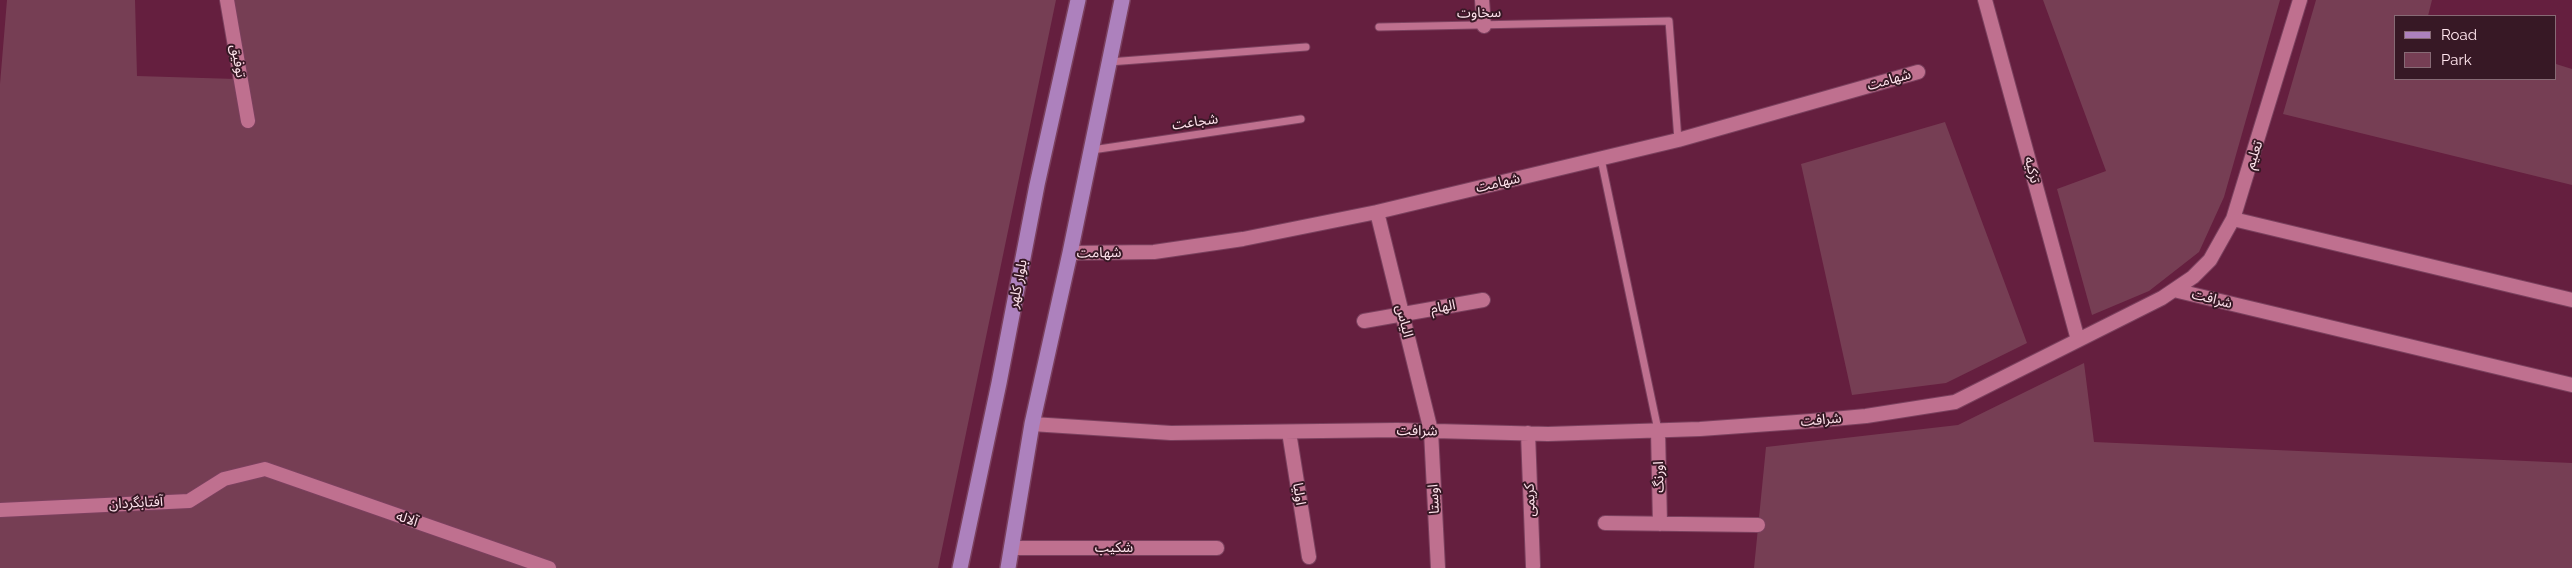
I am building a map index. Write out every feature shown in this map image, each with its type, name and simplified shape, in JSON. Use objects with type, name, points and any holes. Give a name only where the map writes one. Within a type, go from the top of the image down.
[{"type":"main road","name":"بلوار کلهر","points":[[960,568],[999,382],[1037,185],[1078,0]]},
{"type":"main road","points":[[1008,568],[1032,424],[1070,254],[1122,0]]},
{"type":"street","name":"توفیق","points":[[227,0],[248,121]]},
{"type":"street","points":[[1482,0],[1484,26]]},
{"type":"street","name":"تزکیه","points":[[1985,0],[2078,340]]},
{"type":"street","name":"تعلیم","points":[[2174,290],[2193,277],[2210,260],[2233,219],[2300,0]]},
{"type":"street","name":"شهامت","points":[[1070,254],[1154,252],[1243,239],[1377,212],[1678,140],[1918,72]]},
{"type":"street","name":"الیاس","points":[[1377,212],[1431,431]]},
{"type":"street","points":[[2233,219],[2572,300]]},
{"type":"street","name":"شرافت","points":[[1032,424],[1171,433],[1431,431],[1528,433],[1658,430],[1848,418],[1955,402],[2162,298],[2174,290],[2572,385]]},
{"type":"street","name":"الهام","points":[[1364,321],[1483,300]]},
{"type":"street","name":"اورنگ","points":[[1658,430],[1660,524]]},
{"type":"street","name":"اوستا","points":[[1431,431],[1438,568]]},
{"type":"street","name":"اولیا","points":[[1289,432],[1309,557]]},
{"type":"street","name":"کریمی","points":[[1528,433],[1533,566]]},
{"type":"street","name":"آفتابگردان","points":[[0,510],[190,501],[224,479],[264,469]]},
{"type":"street","name":"آلاله","points":[[264,469],[549,568]]},
{"type":"street","points":[[1605,523],[1758,526]]},
{"type":"street","name":"شکیب","points":[[1011,548],[1217,548]]},
{"type":"lane","name":"سخاوت","points":[[1379,27],[1669,21],[1678,140]]},
{"type":"lane","points":[[1108,62],[1306,47]]},
{"type":"lane","name":"شجاعت","points":[[1092,150],[1301,119]]},
{"type":"lane","points":[[1601,159],[1658,430]]},
{"type":"green space","points":[[7,0],[135,0],[137,76],[236,79],[229,0],[1056,0],[938,568],[0,568],[0,84]]},
{"type":"green space","points":[[2043,0],[2280,0],[2224,197],[2199,252],[2149,291],[2092,315],[2057,189],[2106,171]]},
{"type":"green space","points":[[2316,0],[2432,0],[2428,15],[2394,15],[2394,80],[2557,80],[2557,64],[2572,69],[2572,185],[2283,114]]},
{"type":"green space","points":[[1945,122],[2027,343],[1946,383],[1852,395],[1801,164]]},
{"type":"green space","points":[[2084,363],[2094,442],[2572,463],[2572,568],[1754,568],[1766,447],[1958,425]]}]
